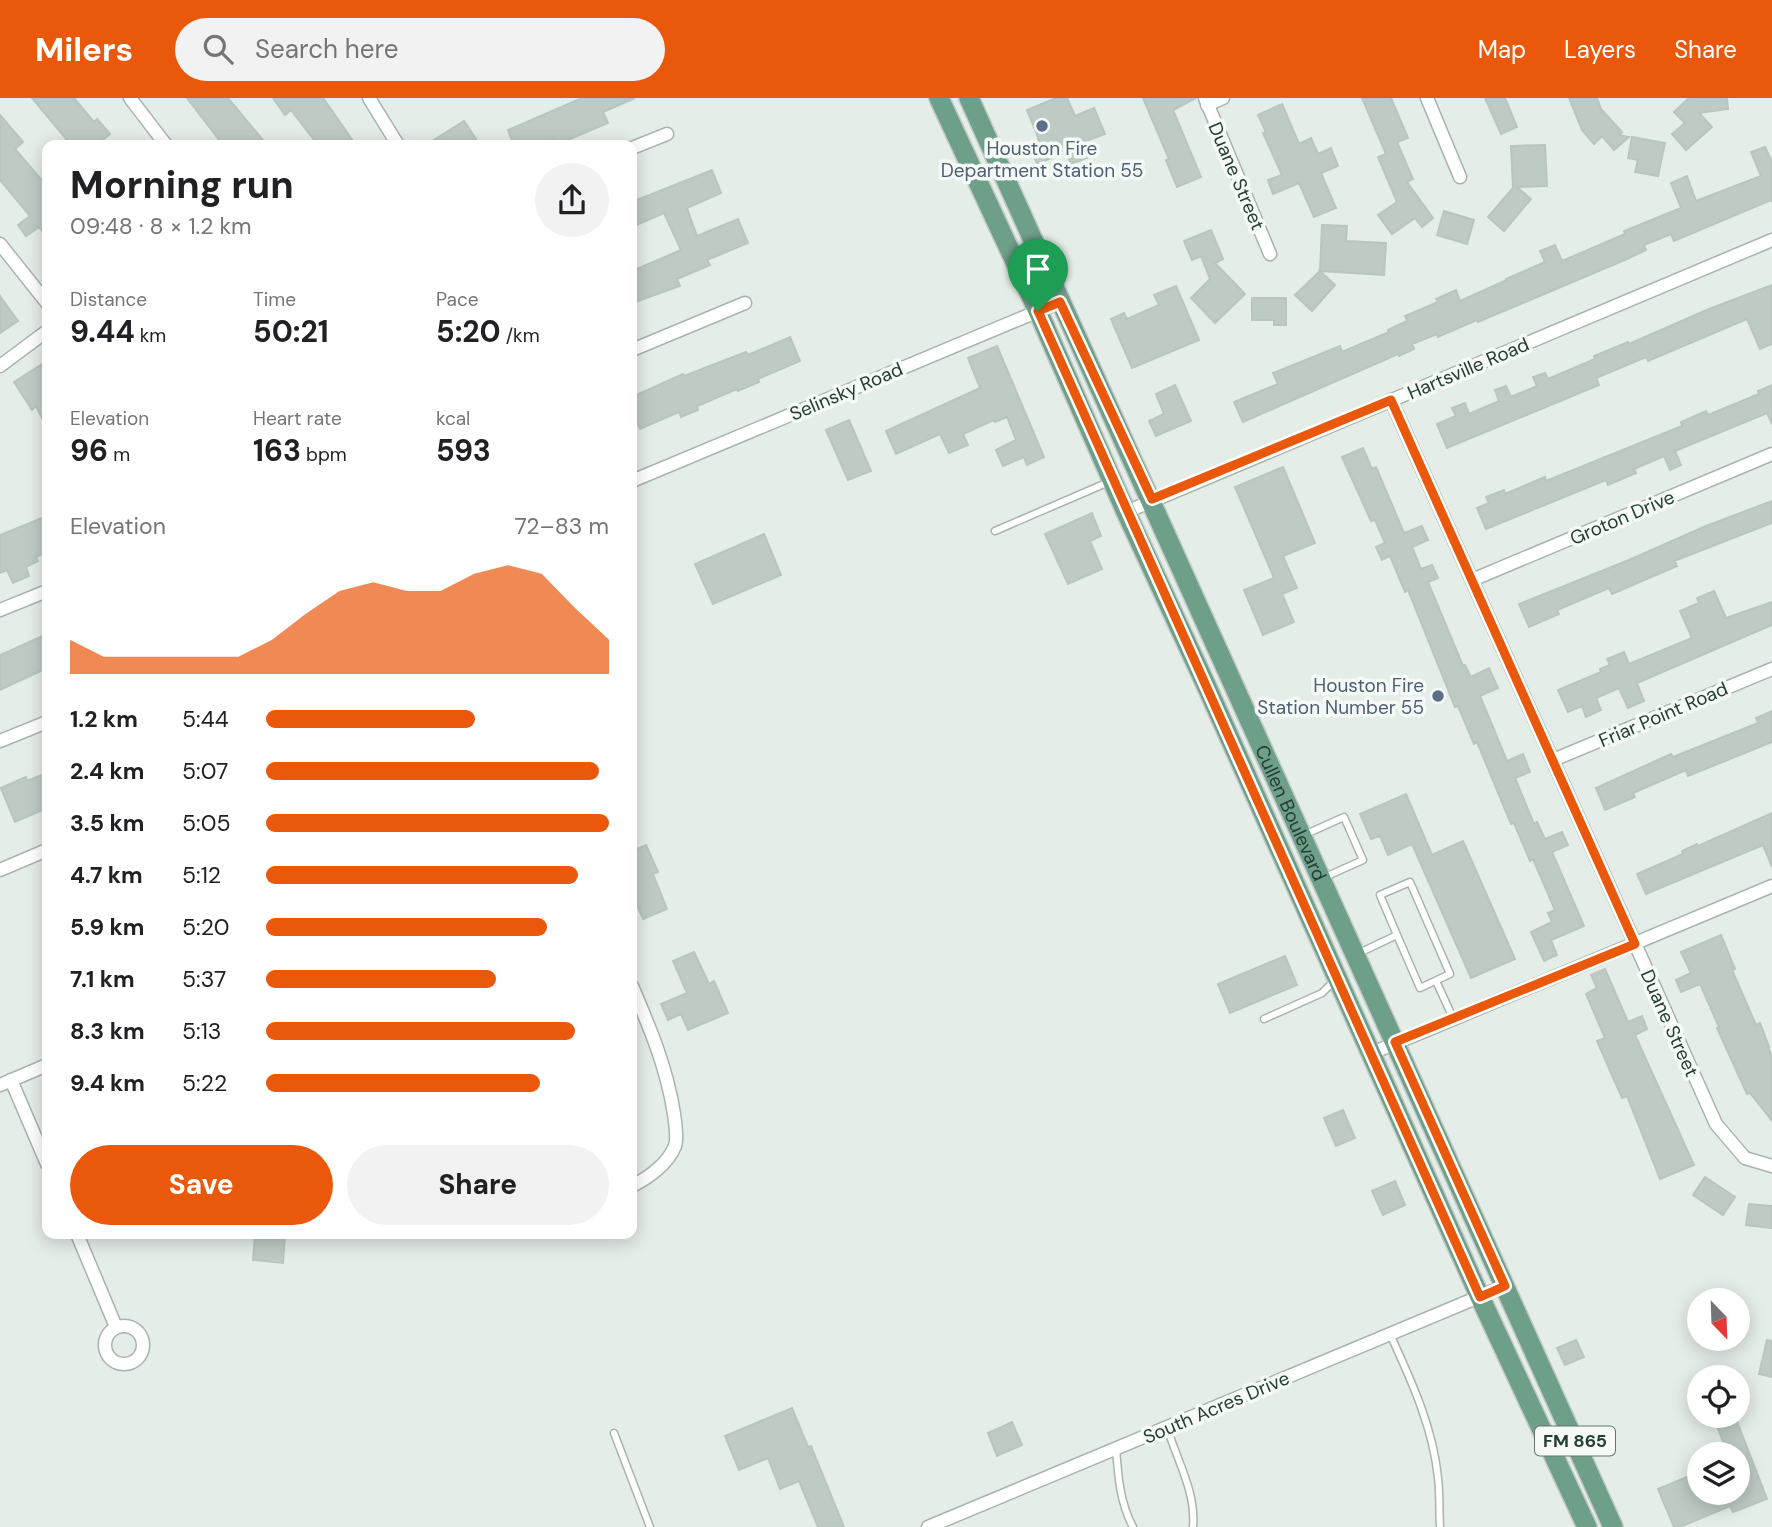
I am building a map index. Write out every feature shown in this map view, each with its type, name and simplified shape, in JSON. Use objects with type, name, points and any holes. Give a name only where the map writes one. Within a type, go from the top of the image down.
[{"type":"main road","name":"Cullen Boulevard","points":[[939,98],[1038,311],[1480,1297],[1587,1527]]},
{"type":"main road","name":"Cullen Boulevard","points":[[969,98],[1614,1527]]},
{"type":"main road","points":[[969,163],[993,153]]},
{"type":"main road","points":[[1206,685],[1231,675]]},
{"type":"main road","points":[[1283,855],[1304,841]]},
{"type":"street","points":[[130,98],[162,140]]},
{"type":"street","points":[[369,98],[395,140]]},
{"type":"street","points":[[1206,101],[1223,98]]},
{"type":"street","points":[[1427,98],[1460,177]]},
{"type":"street","name":"Duane Street","points":[[1206,101],[1270,254]]},
{"type":"street","points":[[637,146],[667,134]]},
{"type":"street","name":"Hartsville Road","points":[[1126,512],[1772,240]]},
{"type":"street","points":[[0,244],[42,297]]},
{"type":"street","name":"Selinsky Road","points":[[637,479],[1060,302]]},
{"type":"street","points":[[637,348],[745,303]]},
{"type":"street","points":[[0,366],[42,335]]},
{"type":"street","name":"Duane Street","points":[[1391,400],[1716,1124],[1745,1158],[1772,1166]]},
{"type":"street","name":"Groton Drive","points":[[1472,580],[1772,454]]},
{"type":"street","points":[[0,610],[42,593]]},
{"type":"street","name":"Friar Point Road","points":[[1553,760],[1772,668]]},
{"type":"street","points":[[0,741],[42,724]]},
{"type":"street","points":[[0,870],[42,852]]},
{"type":"street","points":[[1372,1053],[1772,886]]},
{"type":"street","points":[[637,998],[658,1049],[670,1089],[676,1144],[668,1158],[654,1172],[637,1183]]},
{"type":"street","points":[[42,1067],[6,1082],[42,1154]]},
{"type":"street","points":[[79,1239],[116,1327]]},
{"type":"street","name":"South Acres Drive","points":[[928,1527],[1505,1286]]},
{"type":"lane","points":[[995,531],[1113,480]]},
{"type":"lane","points":[[1304,841],[1344,817],[1363,860],[1321,878]]},
{"type":"lane","points":[[1410,882],[1450,974],[1420,988],[1397,935],[1380,895],[1410,882]]},
{"type":"lane","points":[[1355,954],[1397,935]]},
{"type":"lane","points":[[1264,1019],[1322,993],[1338,977]]},
{"type":"lane","points":[[1436,981],[1453,1018]]},
{"type":"lane","points":[[1390,1334],[1412,1381],[1429,1430],[1438,1478],[1440,1527]]},
{"type":"lane","points":[[1167,1427],[1195,1508],[1193,1527]]},
{"type":"lane","points":[[614,1433],[650,1527]]},
{"type":"lane","points":[[1116,1448],[1119,1486],[1126,1515],[1133,1527]]},
{"type":"building","points":[[32,98],[74,98],[94,122],[97,119],[110,134],[103,140],[67,140]]},
{"type":"building","points":[[187,98],[228,98],[263,140],[219,140]]},
{"type":"building","points":[[273,98],[323,98],[352,140],[314,140],[291,110],[285,115]]},
{"type":"building","points":[[582,98],[635,98],[603,112],[608,123],[568,140],[512,140],[508,130]]},
{"type":"building","points":[[1056,98],[1067,98],[1075,116],[1094,108],[1105,134],[1086,141],[1092,156],[1071,164],[1066,152],[1037,164],[1029,144],[1039,140],[1027,110]]},
{"type":"building","points":[[1143,98],[1196,98],[1173,110],[1201,177],[1177,187],[1166,160],[1169,159]]},
{"type":"building","points":[[1362,98],[1391,98],[1408,138],[1397,142],[1413,179],[1407,182],[1433,218],[1422,227],[1415,218],[1392,234],[1378,215],[1397,202],[1378,157],[1386,154]]},
{"type":"building","points":[[1485,98],[1505,98],[1517,127],[1501,134]]},
{"type":"building","points":[[1569,98],[1597,98],[1601,109],[1622,132],[1619,135],[1629,137],[1614,150],[1602,136],[1594,144],[1582,130]]},
{"type":"building","points":[[1689,98],[1727,98],[1728,109],[1699,113],[1712,127],[1686,150],[1672,134],[1685,123],[1674,112]]},
{"type":"building","points":[[1282,104],[1299,144],[1311,138],[1318,154],[1331,148],[1338,166],[1321,173],[1336,208],[1314,217],[1299,183],[1273,194],[1268,180],[1282,175],[1258,115]]},
{"type":"building","points":[[0,115],[23,142],[15,149],[42,180],[42,231],[39,227],[26,236],[18,225],[30,216],[0,180]]},
{"type":"building","points":[[464,121],[476,139],[474,140],[434,140]]},
{"type":"building","points":[[1632,137],[1665,143],[1658,176],[1635,172],[1638,160],[1628,158]]},
{"type":"building","points":[[1545,145],[1547,186],[1517,187],[1531,199],[1504,231],[1488,217],[1513,188],[1511,146]]},
{"type":"building","points":[[1765,147],[1772,162],[1772,202],[1771,200],[1674,241],[1671,234],[1644,245],[1646,250],[1627,259],[1478,322],[1477,320],[1438,337],[1437,334],[1412,344],[1414,349],[1399,356],[1398,354],[1243,422],[1234,402],[1278,384],[1273,373],[1340,346],[1342,352],[1389,332],[1388,330],[1407,321],[1405,316],[1438,302],[1436,299],[1456,290],[1460,301],[1507,280],[1545,262],[1540,251],[1555,245],[1562,261],[1625,234],[1624,231],[1681,208],[1671,183],[1687,176],[1696,201],[1761,176],[1751,152]]},
{"type":"building","points":[[712,170],[721,193],[687,208],[697,236],[738,219],[748,243],[707,260],[710,265],[677,279],[680,286],[637,301],[637,269],[681,250],[664,213],[637,225],[637,200]]},
{"type":"building","points":[[1444,211],[1474,220],[1467,244],[1437,235]]},
{"type":"building","points":[[1322,225],[1347,226],[1346,241],[1386,243],[1384,275],[1320,271]]},
{"type":"building","points":[[1211,230],[1223,259],[1215,263],[1245,294],[1215,323],[1191,298],[1210,279],[1201,256],[1192,260],[1184,241]]},
{"type":"building","points":[[1320,271],[1335,285],[1312,311],[1295,295]]},
{"type":"building","points":[[1772,285],[1772,344],[1760,349],[1747,319],[1648,361],[1646,357],[1596,378],[1599,385],[1447,448],[1437,424],[1456,416],[1452,408],[1465,403],[1469,414],[1499,401],[1495,390],[1506,386],[1511,397],[1537,386],[1533,377],[1545,373],[1548,379],[1595,359],[1594,356]]},
{"type":"building","points":[[1176,286],[1199,340],[1132,368],[1111,319],[1124,313],[1127,319],[1159,305],[1154,295]]},
{"type":"building","points":[[0,296],[18,321],[0,333]]},
{"type":"building","points":[[1252,298],[1286,298],[1286,325],[1274,325],[1274,320],[1252,320]]},
{"type":"building","points":[[790,337],[800,361],[758,379],[759,382],[697,406],[698,410],[681,417],[679,412],[640,429],[637,422],[637,395],[683,374],[684,376],[746,352],[748,355]]},
{"type":"building","points":[[997,346],[1044,457],[1027,465],[1024,457],[1003,466],[996,450],[1016,440],[1007,417],[963,434],[968,445],[949,453],[940,434],[896,454],[886,431],[980,388],[968,358]]},
{"type":"building","points":[[42,364],[42,418],[36,406],[32,410],[14,382]]},
{"type":"building","points":[[1175,385],[1191,421],[1156,436],[1149,421],[1164,414],[1156,394]]},
{"type":"building","points":[[1772,385],[1772,424],[1767,413],[1675,451],[1681,465],[1670,470],[1664,456],[1634,469],[1636,473],[1608,485],[1606,480],[1486,529],[1477,508],[1489,503],[1486,497],[1504,490],[1505,494],[1545,477],[1546,481],[1682,426],[1681,422],[1706,411],[1708,415],[1759,394],[1758,391]]},
{"type":"building","points":[[849,420],[871,471],[848,480],[826,430]]},
{"type":"building","points":[[1363,448],[1372,469],[1376,467],[1404,533],[1422,526],[1428,540],[1412,547],[1421,569],[1432,565],[1438,578],[1428,582],[1463,666],[1465,665],[1471,677],[1489,668],[1498,688],[1480,696],[1507,761],[1523,754],[1530,772],[1515,778],[1534,824],[1537,822],[1545,839],[1562,832],[1568,845],[1552,852],[1584,926],[1551,940],[1557,955],[1544,961],[1531,932],[1552,922],[1548,913],[1555,910],[1533,859],[1530,861],[1514,823],[1511,824],[1477,742],[1474,744],[1458,706],[1455,707],[1408,590],[1405,592],[1390,556],[1382,560],[1376,547],[1385,543],[1375,520],[1371,521],[1342,457]]},
{"type":"building","points":[[1283,467],[1315,543],[1283,556],[1297,588],[1282,594],[1294,622],[1263,635],[1244,590],[1274,578],[1235,487]]},
{"type":"building","points":[[1772,501],[1772,523],[1674,561],[1677,566],[1612,594],[1609,588],[1557,610],[1559,614],[1529,627],[1519,604]]},
{"type":"building","points":[[1092,513],[1101,536],[1090,541],[1102,569],[1068,584],[1045,534]]},
{"type":"building","points":[[42,518],[42,554],[36,557],[38,561],[26,567],[29,576],[13,583],[7,570],[0,573],[0,535]]},
{"type":"building","points":[[764,534],[781,575],[713,604],[695,564]]},
{"type":"building","points":[[1714,591],[1726,618],[1772,602],[1772,625],[1637,683],[1644,701],[1628,708],[1619,688],[1596,698],[1601,710],[1586,717],[1582,706],[1568,712],[1558,690],[1601,672],[1600,669],[1610,665],[1607,659],[1624,652],[1629,664],[1692,638],[1680,611],[1699,603],[1697,598]]},
{"type":"building","points":[[42,636],[42,670],[0,690],[0,655]]},
{"type":"building","points":[[1772,711],[1772,742],[1688,776],[1686,770],[1633,793],[1635,797],[1605,810],[1596,788],[1671,754],[1673,757],[1758,723],[1756,718]]},
{"type":"building","points":[[42,775],[42,810],[15,822],[1,788],[26,777],[27,781]]},
{"type":"building","points":[[1406,794],[1432,855],[1463,841],[1515,959],[1471,978],[1412,844],[1388,855],[1380,836],[1371,839],[1360,814]]},
{"type":"building","points":[[1772,813],[1772,867],[1763,845],[1646,894],[1637,874],[1683,854],[1682,851],[1697,844],[1698,846]]},
{"type":"building","points":[[646,845],[658,872],[653,874],[667,909],[643,919],[637,905],[637,849]]},
{"type":"building","points":[[1721,935],[1735,969],[1732,970],[1756,1025],[1760,1023],[1772,1057],[1772,1121],[1750,1093],[1747,1094],[1700,984],[1681,992],[1676,980],[1691,973],[1681,952]]},
{"type":"building","points":[[694,952],[709,984],[714,981],[728,1013],[688,1030],[681,1014],[668,1020],[661,1004],[687,993],[673,961]]},
{"type":"building","points":[[1285,956],[1297,985],[1230,1013],[1218,984]]},
{"type":"building","points":[[1605,969],[1628,1022],[1642,1016],[1647,1029],[1635,1035],[1694,1165],[1660,1179],[1627,1096],[1622,1098],[1597,1041],[1605,1038],[1586,994],[1597,988],[1591,975]]},
{"type":"building","points":[[1343,1110],[1355,1138],[1336,1146],[1324,1118]]},
{"type":"building","points":[[1705,1177],[1735,1197],[1723,1215],[1693,1195]]},
{"type":"building","points":[[1395,1181],[1405,1205],[1383,1215],[1372,1191]]},
{"type":"building","points":[[1749,1204],[1772,1206],[1772,1228],[1746,1225]]},
{"type":"building","points":[[255,1239],[285,1239],[283,1263],[253,1260]]},
{"type":"building","points":[[1576,1340],[1584,1357],[1565,1365],[1557,1348]]},
{"type":"building","points":[[1767,1340],[1772,1341],[1772,1377],[1759,1374]]},
{"type":"building","points":[[792,1408],[808,1447],[811,1446],[844,1527],[818,1527],[799,1481],[780,1489],[768,1458],[739,1470],[725,1436]]},
{"type":"building","points":[[1012,1422],[1022,1445],[997,1456],[988,1433]]},
{"type":"building","points":[[1718,1428],[1739,1428],[1745,1442],[1723,1442]]},
{"type":"building","points":[[1750,1455],[1767,1499],[1733,1512],[1730,1506],[1680,1527],[1674,1527],[1658,1489],[1687,1477],[1687,1505],[1750,1505]]},
{"type":"place","name":"Houston Fire Department Station 55","points":[[1042,126]]},
{"type":"place","name":"Houston Fire Station Number 55","points":[[1438,696]]},
{"type":"route","points":[[1060,302],[1152,499],[1391,400],[1635,944],[1395,1042],[1505,1286],[1480,1297],[1038,311],[1060,302]]}]
